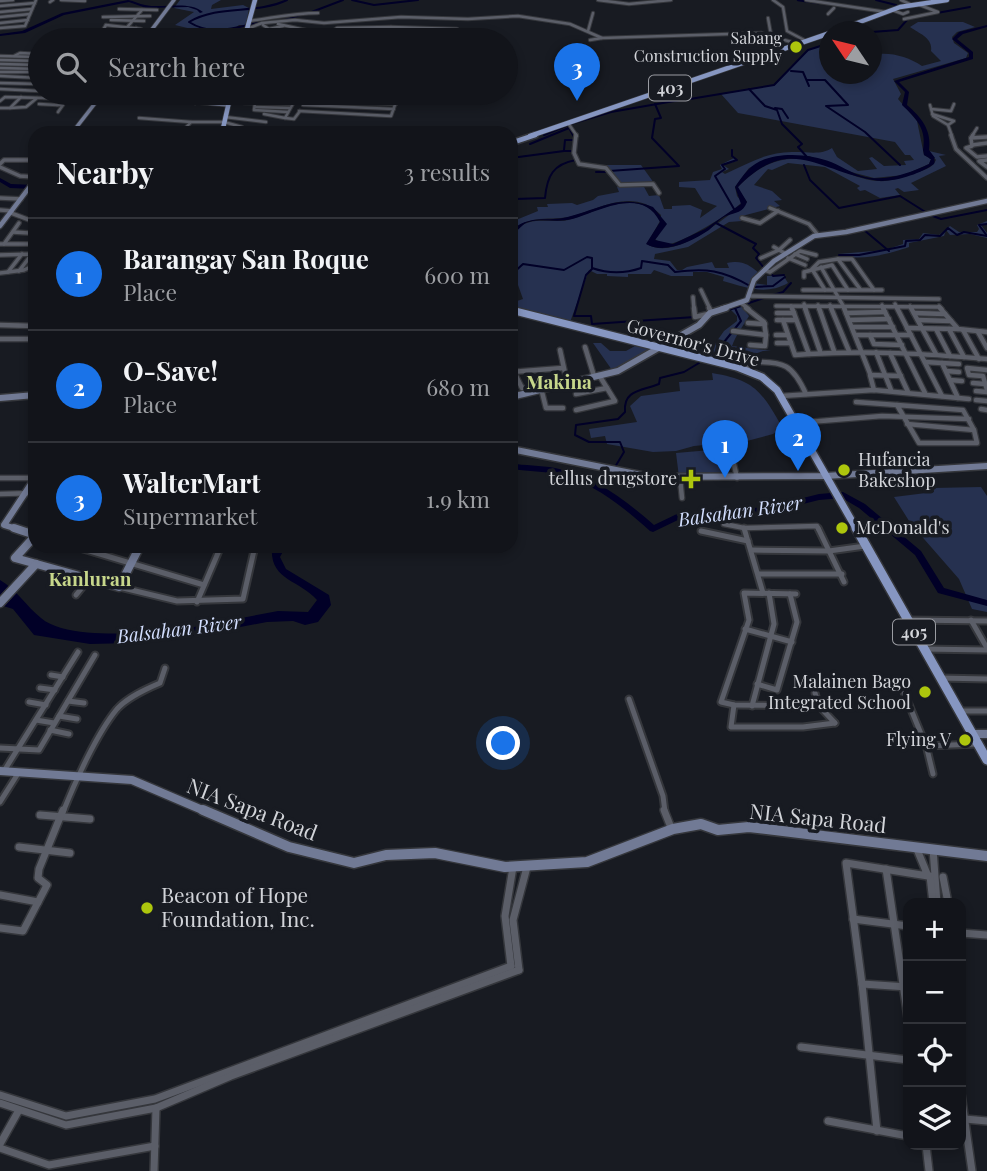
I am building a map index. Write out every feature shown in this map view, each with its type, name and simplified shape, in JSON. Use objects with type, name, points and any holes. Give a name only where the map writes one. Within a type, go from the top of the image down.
[{"type":"main road","points":[[248,26],[255,0]]},
{"type":"main road","name":"403","points":[[861,21],[892,10],[947,0]]},
{"type":"main road","name":"403","points":[[518,140],[819,37]]},
{"type":"main road","points":[[223,126],[227,105]]},
{"type":"main road","name":"Governor's Drive","points":[[518,312],[746,370],[768,381],[781,396],[864,548],[987,760]]},
{"type":"street","points":[[0,1],[13,0]]},
{"type":"street","points":[[61,0],[85,1]]},
{"type":"street","points":[[154,28],[174,0]]},
{"type":"street","points":[[598,0],[629,4],[671,0]]},
{"type":"street","points":[[773,0],[783,7],[787,32],[808,41]]},
{"type":"street","points":[[806,0],[886,12]]},
{"type":"street","points":[[903,0],[938,12],[904,19]]},
{"type":"street","points":[[0,6],[36,1]]},
{"type":"street","points":[[0,28],[24,26],[36,1]]},
{"type":"street","points":[[823,6],[844,9],[847,6]]},
{"type":"street","points":[[248,26],[281,17],[290,8]]},
{"type":"street","points":[[828,14],[834,8]]},
{"type":"street","points":[[0,12],[32,9]]},
{"type":"street","points":[[108,25],[128,26],[157,10]]},
{"type":"street","points":[[892,10],[903,14],[908,12]]},
{"type":"street","points":[[287,13],[318,13]]},
{"type":"street","points":[[588,31],[593,13]]},
{"type":"street","points":[[0,17],[30,14]]},
{"type":"street","points":[[248,26],[295,20],[324,23],[401,17],[468,19],[518,16],[550,20],[588,31],[601,38]]},
{"type":"street","points":[[103,17],[108,25]]},
{"type":"street","points":[[108,25],[128,26],[147,18]]},
{"type":"street","points":[[108,25],[128,26],[147,18]]},
{"type":"street","points":[[108,25],[128,26],[147,18]]},
{"type":"street","points":[[768,18],[768,46]]},
{"type":"street","points":[[0,23],[28,20]]},
{"type":"street","points":[[272,23],[292,28]]},
{"type":"street","points":[[760,23],[761,33]]},
{"type":"street","points":[[260,24],[267,28]]},
{"type":"street","points":[[108,25],[128,26]]},
{"type":"street","points":[[108,25],[135,28]]},
{"type":"street","points":[[274,28],[283,26]]},
{"type":"street","points":[[337,28],[441,28]]},
{"type":"street","points":[[685,35],[683,32],[686,28]]},
{"type":"street","points":[[751,33],[751,39]]},
{"type":"street","points":[[590,40],[761,33],[798,44]]},
{"type":"street","points":[[638,36],[641,41]]},
{"type":"street","points":[[654,36],[657,41]]},
{"type":"street","points":[[739,64],[743,54]]},
{"type":"street","points":[[0,66],[14,56],[28,60]]},
{"type":"street","points":[[0,66],[28,64]]},
{"type":"street","points":[[0,66],[28,64]]},
{"type":"street","points":[[0,66],[13,76],[28,77]]},
{"type":"street","points":[[0,86],[13,76]]},
{"type":"street","points":[[20,84],[25,79]]},
{"type":"street","points":[[6,83],[28,84]]},
{"type":"street","points":[[0,86],[28,90]]},
{"type":"street","points":[[0,101],[5,97],[28,97]]},
{"type":"street","points":[[10,108],[21,97]]},
{"type":"street","points":[[931,109],[951,111],[954,104]]},
{"type":"street","points":[[0,108],[28,105]]},
{"type":"street","points":[[36,111],[40,105]]},
{"type":"street","points":[[46,112],[55,105],[63,105],[58,112]]},
{"type":"street","points":[[78,126],[94,105]]},
{"type":"street","points":[[247,105],[285,118],[314,112],[318,106]]},
{"type":"street","points":[[254,109],[276,105]]},
{"type":"street","points":[[277,114],[289,105]]},
{"type":"street","points":[[285,118],[292,105]]},
{"type":"street","points":[[294,118],[302,105]]},
{"type":"street","points":[[307,112],[311,105],[394,108]]},
{"type":"street","points":[[299,111],[391,116],[395,105]]},
{"type":"street","points":[[321,112],[324,106]]},
{"type":"street","points":[[332,113],[336,106]]},
{"type":"street","points":[[344,114],[347,107]]},
{"type":"street","points":[[354,114],[358,107]]},
{"type":"street","points":[[365,115],[368,108]]},
{"type":"street","points":[[374,115],[377,108]]},
{"type":"street","points":[[382,116],[385,108]]},
{"type":"street","points":[[931,109],[948,125],[956,149],[987,178]]},
{"type":"street","points":[[931,109],[954,121],[948,125]]},
{"type":"street","points":[[139,118],[191,122],[225,119],[266,122]]},
{"type":"street","points":[[149,126],[155,119]]},
{"type":"street","points":[[225,119],[240,126]]},
{"type":"street","points":[[187,126],[191,122]]},
{"type":"street","points":[[568,123],[576,136],[574,152],[579,164],[603,166],[620,185],[653,184],[659,193]]},
{"type":"street","points":[[977,128],[971,138],[972,145],[987,157],[979,161],[987,167]]},
{"type":"street","points":[[971,138],[987,137]]},
{"type":"street","points":[[972,145],[987,145]]},
{"type":"street","points":[[28,160],[4,160],[0,165],[28,179]]},
{"type":"street","points":[[0,226],[28,190]]},
{"type":"street","points":[[0,198],[21,199]]},
{"type":"street","points":[[693,298],[695,317],[743,304],[749,296],[754,280],[818,235],[846,232],[987,201]]},
{"type":"street","points":[[771,208],[809,225],[818,235]]},
{"type":"street","points":[[0,210],[28,219]]},
{"type":"street","points":[[742,218],[760,223],[778,211]]},
{"type":"street","points":[[2,244],[19,223]]},
{"type":"street","points":[[13,232],[28,233]]},
{"type":"street","points":[[761,258],[779,250],[790,240]]},
{"type":"street","points":[[2,244],[28,244]]},
{"type":"street","points":[[774,247],[805,265]]},
{"type":"street","points":[[787,256],[800,251],[816,255]]},
{"type":"street","points":[[8,272],[22,254]]},
{"type":"street","points":[[0,255],[28,254]]},
{"type":"street","points":[[795,254],[807,259]]},
{"type":"street","points":[[0,263],[6,255]]},
{"type":"street","points":[[838,260],[860,289]]},
{"type":"street","points":[[811,269],[819,262],[852,260],[874,290]]},
{"type":"street","points":[[19,271],[28,261]]},
{"type":"street","points":[[812,290],[804,272],[832,265],[848,290]]},
{"type":"street","points":[[821,267],[840,297],[864,352],[874,390]]},
{"type":"street","points":[[0,273],[28,268]]},
{"type":"street","points":[[811,269],[825,290]]},
{"type":"street","points":[[796,278],[804,277]]},
{"type":"street","points":[[701,290],[712,313]]},
{"type":"street","points":[[803,290],[881,290]]},
{"type":"street","points":[[749,296],[939,299]]},
{"type":"street","points":[[802,298],[820,351]]},
{"type":"street","points":[[892,298],[942,396]]},
{"type":"street","points":[[932,299],[961,330],[979,359]]},
{"type":"street","points":[[743,304],[763,322],[766,335],[765,346],[750,345]]},
{"type":"street","points":[[818,305],[835,351]]},
{"type":"street","points":[[830,305],[849,351]]},
{"type":"street","points":[[776,306],[939,307]]},
{"type":"street","points":[[791,306],[809,354]]},
{"type":"street","points":[[882,306],[925,393]]},
{"type":"street","points":[[910,306],[936,354]]},
{"type":"street","points":[[518,382],[522,388],[548,386],[618,371],[699,325],[712,313]]},
{"type":"street","points":[[777,313],[794,313]]},
{"type":"street","points":[[846,313],[885,313]]},
{"type":"street","points":[[914,313],[945,314]]},
{"type":"street","points":[[849,320],[889,319]]},
{"type":"street","points":[[783,320],[795,355],[820,351],[849,351],[920,353],[987,359]]},
{"type":"street","points":[[748,323],[796,320]]},
{"type":"street","points":[[918,320],[951,321]]},
{"type":"street","points":[[0,326],[28,326]]},
{"type":"street","points":[[777,327],[786,327]]},
{"type":"street","points":[[853,327],[892,327]]},
{"type":"street","points":[[907,328],[987,332]]},
{"type":"street","points":[[936,328],[950,356]]},
{"type":"street","points":[[949,329],[964,357]]},
{"type":"street","points":[[733,331],[766,335]]},
{"type":"street","points":[[978,332],[987,348]]},
{"type":"street","points":[[776,335],[788,335]]},
{"type":"street","points":[[856,335],[911,335]]},
{"type":"street","points":[[870,335],[874,344]]},
{"type":"street","points":[[883,335],[888,345]]},
{"type":"street","points":[[0,339],[28,339]]},
{"type":"street","points":[[777,343],[791,343]]},
{"type":"street","points":[[867,344],[902,345]]},
{"type":"street","points":[[576,410],[615,402],[596,376],[585,347]]},
{"type":"street","points":[[560,350],[567,382]]},
{"type":"street","points":[[876,352],[891,390]]},
{"type":"street","points":[[890,353],[908,392]]},
{"type":"street","points":[[746,370],[755,362],[774,362],[788,366],[797,373],[806,394]]},
{"type":"street","points":[[925,362],[959,364]]},
{"type":"street","points":[[942,363],[958,398]]},
{"type":"street","points":[[518,372],[563,368]]},
{"type":"street","points":[[986,388],[983,376],[969,375],[967,368],[987,370]]},
{"type":"street","points":[[530,371],[546,408],[564,408]]},
{"type":"street","points":[[946,371],[959,372]]},
{"type":"street","points":[[871,376],[901,376]]},
{"type":"street","points":[[950,380],[962,381]]},
{"type":"street","points":[[973,383],[986,388]]},
{"type":"street","points":[[518,394],[538,387]]},
{"type":"street","points":[[576,394],[607,388]]},
{"type":"street","points":[[954,388],[964,389]]},
{"type":"street","points":[[976,391],[986,388]]},
{"type":"street","points":[[781,396],[891,390],[969,399]]},
{"type":"street","points":[[0,398],[28,396]]},
{"type":"street","points":[[976,400],[987,401]]},
{"type":"street","points":[[856,402],[896,404],[963,410],[974,430],[977,443],[919,443],[896,404]]},
{"type":"street","points":[[796,423],[831,417],[902,415],[969,419]]},
{"type":"street","points":[[908,424],[974,430]]},
{"type":"street","points":[[518,450],[651,477],[680,478],[825,476],[987,466]]},
{"type":"street","points":[[731,451],[737,478]]},
{"type":"street","points":[[0,478],[28,478]]},
{"type":"street","points":[[680,478],[682,498]]},
{"type":"street","points":[[28,487],[2,524],[28,533]]},
{"type":"street","points":[[0,494],[28,492]]},
{"type":"street","points":[[724,524],[744,528],[817,526],[844,582]]},
{"type":"street","points":[[744,528],[774,624],[752,706]]},
{"type":"street","points":[[701,531],[748,541]]},
{"type":"street","points":[[28,543],[15,558],[119,587],[177,601],[197,602],[243,599],[253,553]]},
{"type":"street","points":[[751,550],[829,551],[864,548]]},
{"type":"street","points":[[97,553],[204,585]]},
{"type":"street","points":[[119,587],[136,553]]},
{"type":"street","points":[[197,602],[218,553]]},
{"type":"street","points":[[0,603],[36,564]]},
{"type":"street","points":[[759,574],[842,574]]},
{"type":"street","points":[[76,595],[89,579]]},
{"type":"street","points":[[757,684],[777,690],[797,622],[793,594],[744,593],[749,620],[721,702],[752,706],[819,706]]},
{"type":"street","points":[[923,649],[987,649],[971,620]]},
{"type":"street","points":[[907,621],[987,621]]},
{"type":"street","points":[[745,629],[792,642]]},
{"type":"street","points":[[2,771],[78,652]]},
{"type":"street","points":[[0,748],[39,750],[95,654]]},
{"type":"street","points":[[0,928],[23,931],[47,886],[38,878],[78,775],[118,708],[140,692],[160,683],[165,668]]},
{"type":"street","points":[[51,675],[63,677]]},
{"type":"street","points":[[940,678],[987,678]]},
{"type":"street","points":[[898,680],[926,745],[933,774]]},
{"type":"street","points":[[40,688],[55,690]]},
{"type":"street","points":[[734,705],[731,727],[803,727],[835,723],[819,706],[815,693]]},
{"type":"street","points":[[629,699],[663,796],[665,817],[672,830]]},
{"type":"street","points":[[68,701],[84,703]]},
{"type":"street","points":[[29,702],[46,705]]},
{"type":"street","points":[[959,711],[987,711]]},
{"type":"street","points":[[59,716],[77,719]]},
{"type":"street","points":[[36,720],[54,723]]},
{"type":"street","points":[[50,730],[69,734]]},
{"type":"street","points":[[972,734],[987,734]]},
{"type":"street","points":[[926,745],[977,744]]},
{"type":"street","name":"NIA Sapa Road","points":[[2,771],[132,780],[289,847],[354,863],[386,855],[435,853],[460,856],[486,865],[513,867],[587,862],[672,830],[701,824],[718,830],[750,827],[987,856]]},
{"type":"street","points":[[0,802],[19,772]]},
{"type":"street","points":[[40,815],[90,819]]},
{"type":"street","points":[[19,847],[70,853]]},
{"type":"street","points":[[916,847],[930,876],[934,898]]},
{"type":"street","points":[[930,876],[933,849]]},
{"type":"street","points":[[877,1131],[846,863],[930,876]]},
{"type":"street","points":[[515,968],[513,920],[527,866]]},
{"type":"street","points":[[513,867],[506,910],[515,968]]},
{"type":"street","points":[[886,869],[903,971]]},
{"type":"street","points":[[943,877],[947,898]]},
{"type":"street","points":[[0,895],[38,902]]},
{"type":"street","points":[[506,910],[515,911]]},
{"type":"street","points":[[853,919],[903,925]]},
{"type":"street","points":[[966,933],[987,935]]},
{"type":"street","points":[[0,1096],[66,1116],[155,1099],[515,968]]},
{"type":"street","points":[[0,1103],[66,1125],[156,1108],[231,1076],[515,968]]},
{"type":"street","points":[[862,984],[903,987]]},
{"type":"street","points":[[800,1047],[903,1059]]},
{"type":"street","points":[[154,1171],[156,1108]]},
{"type":"street","points":[[19,1110],[0,1146],[49,1165],[155,1146]]},
{"type":"street","points":[[966,1119],[987,1121]]},
{"type":"street","points":[[828,1121],[903,1135]]},
{"type":"street","points":[[966,1147],[972,1171]]},
{"type":"street","points":[[927,1150],[929,1171]]},
{"type":"shaded area","points":[[180,0],[221,0],[212,5],[211,9],[243,5],[249,8],[246,25],[235,28],[187,28],[175,25],[194,12],[174,8]]},
{"type":"shaded area","points":[[918,22],[963,22],[975,27],[957,32],[952,37],[954,43],[968,53],[966,58],[893,79],[901,94],[898,99],[917,121],[924,155],[931,159],[929,164],[904,175],[874,178],[809,156],[780,156],[749,168],[735,187],[742,202],[737,207],[670,244],[655,239],[658,236],[661,215],[650,206],[639,202],[616,202],[569,217],[528,221],[518,227],[518,219],[538,211],[537,207],[548,207],[547,204],[577,205],[598,196],[619,192],[617,187],[626,187],[601,165],[641,165],[654,183],[643,185],[649,196],[659,195],[664,209],[690,205],[702,210],[700,218],[717,206],[703,201],[695,188],[679,187],[679,182],[710,180],[713,172],[722,169],[720,165],[734,158],[737,161],[723,165],[729,169],[722,172],[725,174],[776,153],[820,152],[832,148],[837,157],[858,171],[877,169],[869,158],[872,157],[884,166],[906,165],[904,161],[914,160],[910,155],[905,155],[895,142],[738,113],[721,94],[775,85],[808,50],[819,46],[819,84],[882,84],[882,54],[902,57],[922,66],[941,61],[931,51],[930,43],[910,27]]},
{"type":"shaded area","points":[[929,151],[946,155],[939,156],[946,166],[911,183],[919,190],[904,192],[898,188],[895,189],[900,195],[880,198],[865,190],[860,191],[857,188],[860,186],[825,167],[788,163],[772,170],[768,169],[754,185],[772,191],[782,200],[774,201],[780,206],[742,216],[742,221],[729,222],[688,247],[655,254],[654,259],[670,261],[677,270],[712,262],[715,268],[729,268],[727,263],[741,262],[759,273],[752,283],[767,285],[767,276],[783,275],[788,283],[780,287],[763,290],[748,288],[723,281],[724,277],[707,272],[693,272],[693,276],[671,276],[654,270],[651,274],[628,274],[628,277],[607,276],[589,270],[569,325],[518,310],[518,301],[523,299],[518,285],[518,229],[528,223],[565,221],[607,207],[631,203],[652,211],[660,221],[647,244],[659,248],[672,247],[685,243],[713,227],[747,202],[737,188],[748,177],[771,163],[808,160],[862,178],[882,181],[924,170],[936,160]]},
{"type":"shaded area","points":[[987,221],[987,225],[981,225],[987,238],[970,234],[950,235],[946,230],[944,236],[909,243],[909,247],[884,254],[855,258],[838,254],[885,250],[903,244],[903,240],[919,239],[923,233],[939,235],[950,226],[959,232],[977,232],[977,225]]},
{"type":"shaded area","points":[[740,305],[749,316],[732,346],[771,351],[749,356],[732,351],[729,355],[722,353],[717,360],[698,356],[712,348],[724,331],[737,321],[737,316],[730,309]]},
{"type":"shaded area","points":[[593,343],[601,343],[610,351],[626,351],[635,346],[653,349],[612,370]]},
{"type":"shaded area","points":[[712,373],[738,379],[755,389],[782,427],[773,434],[747,441],[694,446],[676,451],[653,452],[607,444],[605,436],[591,438],[589,429],[637,422],[630,406],[641,396],[680,391],[679,382],[713,380]]},
{"type":"shaded area","points":[[722,449],[727,475],[679,477],[676,453]]},
{"type":"shaded area","points":[[981,487],[987,496],[987,612],[972,609],[959,579],[911,524],[894,497],[934,492],[933,488]]},
{"type":"water","points":[[923,149],[933,157],[934,164],[913,175],[888,181],[853,175],[804,160],[773,162],[756,171],[738,187],[747,202],[741,210],[723,217],[695,238],[670,247],[653,247],[646,244],[660,222],[652,211],[631,203],[607,207],[567,220],[527,223],[518,230],[518,226],[527,221],[563,218],[618,202],[640,203],[653,207],[667,224],[655,240],[673,244],[705,229],[741,204],[735,187],[748,170],[765,159],[799,155],[831,162],[860,176],[886,178],[929,164],[931,159],[924,155]]},
{"type":"water","points":[[272,553],[282,553],[280,557],[286,569],[329,595],[331,605],[318,622],[305,625],[293,621],[267,622],[193,636],[132,643],[90,644],[34,635],[13,609],[0,605],[0,580],[50,624],[74,631],[114,634],[194,627],[278,611],[308,612],[317,600],[280,573]]},
{"type":"waterway","points":[[203,28],[189,22],[213,13],[275,5],[287,0]]},
{"type":"waterway","points":[[309,13],[343,0]]},
{"type":"waterway","points":[[352,0],[374,5],[418,0]]},
{"type":"waterway","points":[[798,0],[819,3]]},
{"type":"waterway","points":[[876,0],[896,5]]},
{"type":"waterway","points":[[32,28],[63,14],[129,1],[146,7],[188,6],[201,12]]},
{"type":"waterway","points":[[937,13],[970,7]]},
{"type":"waterway","points":[[285,20],[300,15]]},
{"type":"waterway","points":[[882,31],[898,30],[907,20]]},
{"type":"waterway","points":[[236,28],[266,21]]},
{"type":"waterway","points":[[932,158],[926,150],[925,130],[919,119],[904,105],[907,92],[896,81],[971,58],[971,53],[954,39],[961,33],[987,26]]},
{"type":"waterway","points":[[0,35],[28,30]]},
{"type":"waterway","points":[[749,89],[774,85],[808,50],[819,46]]},
{"type":"waterway","points":[[791,71],[803,72],[809,86]]},
{"type":"waterway","points":[[807,80],[825,80],[848,105],[826,106],[865,132],[900,165]]},
{"type":"waterway","points":[[690,99],[749,89]]},
{"type":"waterway","points":[[749,89],[765,106],[777,110],[782,124],[802,144],[798,147],[807,157]]},
{"type":"waterway","points":[[655,104],[686,99]]},
{"type":"waterway","points":[[571,124],[611,112],[655,104]]},
{"type":"waterway","points":[[609,171],[679,166],[652,138],[655,119],[661,118],[655,104]]},
{"type":"waterway","points":[[775,108],[782,109],[788,118]]},
{"type":"waterway","points":[[544,135],[566,126]]},
{"type":"waterway","points":[[568,126],[574,137]]},
{"type":"waterway","points":[[530,144],[569,128]]},
{"type":"waterway","points":[[564,150],[565,140],[574,140]]},
{"type":"waterway","points":[[732,150],[732,156],[737,160],[722,165],[725,169],[715,176],[734,209]]},
{"type":"waterway","points":[[518,157],[564,151],[572,151],[573,156]]},
{"type":"waterway","points":[[518,199],[545,198],[547,183],[553,172],[576,160]]},
{"type":"waterway","points":[[804,165],[810,180],[839,208],[900,196],[927,213]]},
{"type":"waterway","points":[[596,172],[606,172]]},
{"type":"waterway","points":[[0,180],[10,186],[28,187]]},
{"type":"waterway","points":[[930,215],[941,219],[987,210]]},
{"type":"waterway","points":[[716,223],[756,244],[753,248],[759,254],[756,258],[764,268]]},
{"type":"waterway","points":[[887,249],[905,246],[906,241],[920,240],[925,235],[940,236],[948,228],[957,235],[964,232],[987,236],[979,225],[987,224]]},
{"type":"waterway","points":[[864,230],[887,249]]},
{"type":"waterway","points":[[839,255],[859,255],[887,249]]},
{"type":"waterway","points":[[518,269],[523,264],[564,270],[587,257],[592,258],[592,268],[623,272],[641,268],[642,261],[668,265],[675,272],[714,272],[731,276],[750,286]]},
{"type":"waterway","points":[[768,268],[773,276],[784,275]]},
{"type":"waterway","points":[[592,269],[586,275],[574,316],[591,316],[592,324],[695,317]]},
{"type":"waterway","points":[[754,287],[773,286],[785,277]]},
{"type":"waterway","points":[[773,295],[783,292],[791,283]]},
{"type":"waterway","points":[[746,304],[764,298]]},
{"type":"waterway","points":[[735,308],[741,306]]},
{"type":"waterway","points":[[712,357],[741,321],[735,308]]},
{"type":"waterway","points":[[718,313],[735,308]]},
{"type":"waterway","points":[[615,467],[624,452],[620,442],[589,442],[575,435],[576,425],[618,419],[625,412],[627,399],[634,392],[659,384],[660,378],[684,372],[699,363]]},
{"type":"waterway","name":"Balsahan River","points":[[518,467],[555,471],[583,479],[620,501],[653,529],[679,516],[767,510],[819,497],[843,495],[862,506],[918,553],[941,591],[987,603]]},
{"type":"waterway","points":[[598,486],[611,470]]},
{"type":"place","name":"Sabang Construction Supply","points":[[796,47]]},
{"type":"place","name":"WalterMart","points":[[577,101]]},
{"type":"place","name":"Hufancia Bakeshop","points":[[844,470]]},
{"type":"place","name":"O-Save!","points":[[798,471]]},
{"type":"place","name":"Barangay San Roque","points":[[725,478]]},
{"type":"place","name":"tellus drugstore","points":[[691,479]]},
{"type":"place","name":"McDonald's","points":[[842,528]]},
{"type":"place","name":"Malainen Bago Integrated School","points":[[925,692]]},
{"type":"place","name":"Flying V","points":[[965,740]]},
{"type":"place","name":"Beacon of Hope Foundation, Inc.","points":[[147,908]]},
{"type":"district","name":"Makina","points":[[559,382]]},
{"type":"district","name":"Kanluran","points":[[90,579]]}]
